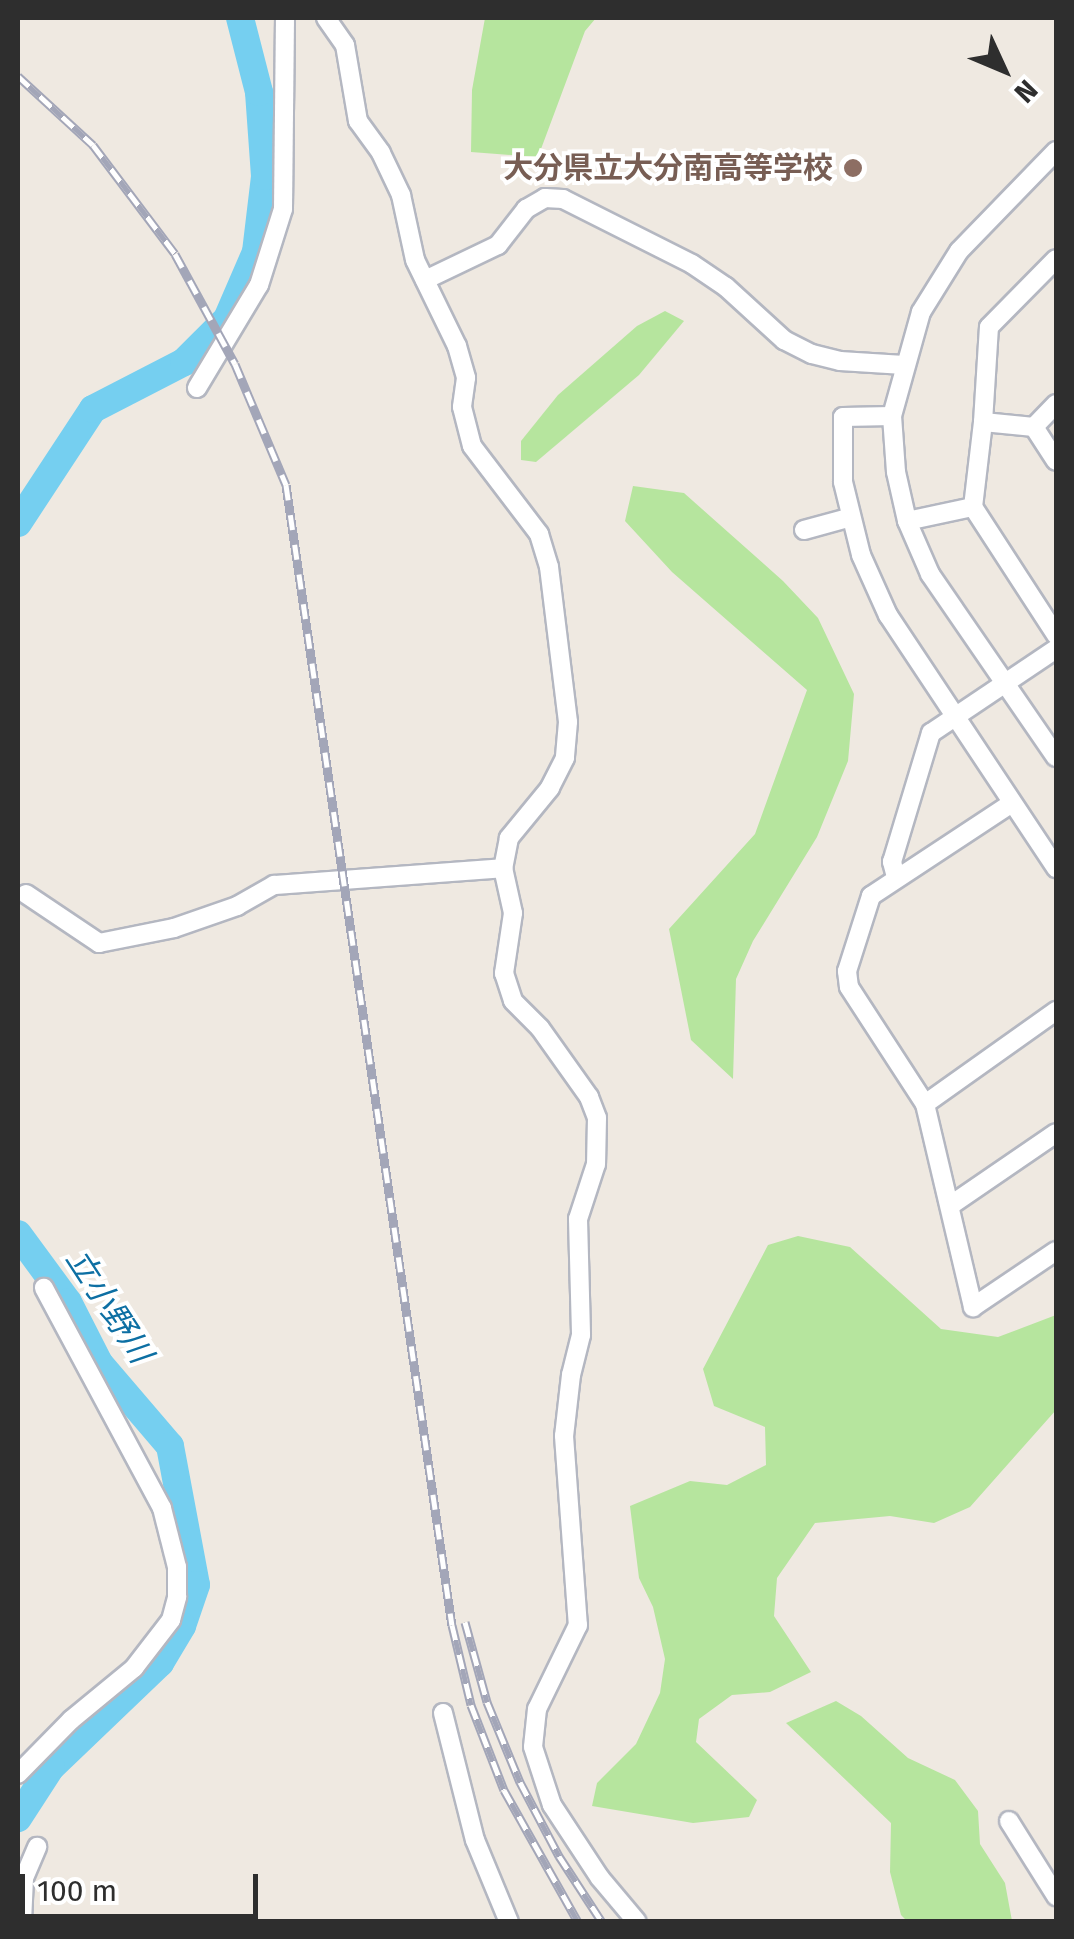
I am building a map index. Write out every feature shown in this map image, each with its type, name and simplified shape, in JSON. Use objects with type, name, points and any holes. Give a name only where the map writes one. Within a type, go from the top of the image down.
[{"type":"street","points":[[197,388],[258,285],[283,209],[285,18]]},
{"type":"street","points":[[326,18],[345,45],[358,121],[381,153],[401,196],[415,260],[457,346],[466,378],[462,407],[472,446],[539,534],[549,566],[568,722],[565,758],[550,788],[509,838],[503,868],[513,913],[504,973],[513,1001],[540,1028],[589,1097],[596,1118],[596,1164],[578,1219],[582,1335],[571,1375],[564,1436],[578,1625],[537,1708],[533,1747],[552,1805],[600,1878],[636,1922]]},
{"type":"street","points":[[1056,151],[959,252],[921,312],[892,416],[896,472],[907,521],[930,574],[1056,757]]},
{"type":"street","points":[[425,280],[498,245],[526,209],[545,198],[563,198],[692,264],[726,286],[784,340],[812,354],[840,361],[904,365]]},
{"type":"street","points":[[1056,258],[989,327],[973,507],[1056,635]]},
{"type":"street","points":[[1034,427],[1056,404]]},
{"type":"street","points":[[892,416],[843,417],[848,518],[888,615],[1056,868]]},
{"type":"street","points":[[983,422],[1034,427]]},
{"type":"street","points":[[1034,427],[1056,461]]},
{"type":"street","points":[[907,521],[973,507]]},
{"type":"street","points":[[804,530],[848,518]]},
{"type":"street","points":[[896,877],[892,862],[931,733],[1056,649]]},
{"type":"street","points":[[1012,803],[871,896],[847,971],[848,986],[925,1104],[973,1307],[1056,1251]]},
{"type":"street","points":[[26,894],[99,944],[193,922],[237,906],[274,885],[503,868]]},
{"type":"street","points":[[925,1104],[1056,1011]]},
{"type":"street","points":[[951,1206],[1056,1132]]},
{"type":"street","points":[[18,1774],[71,1720],[134,1668],[170,1620],[177,1596],[177,1567],[162,1508],[44,1288]]},
{"type":"street","points":[[443,1713],[475,1840],[509,1922]]},
{"type":"street","points":[[1010,1821],[1056,1896]]},
{"type":"street","points":[[22,1922],[24,1878],[37,1847]]},
{"type":"green space","points":[[485,18],[596,18],[585,31],[538,157],[471,152],[472,90]]},
{"type":"green space","points":[[665,311],[684,321],[639,375],[536,462],[521,460],[521,441],[558,395],[637,326]]},
{"type":"green space","points":[[633,486],[684,493],[783,581],[818,618],[854,694],[848,761],[817,837],[753,941],[736,979],[733,1079],[691,1040],[669,929],[755,834],[807,690],[672,572],[625,521]]},
{"type":"green space","points":[[798,1236],[850,1247],[941,1329],[998,1337],[1056,1315],[1056,1410],[970,1507],[934,1523],[890,1516],[815,1523],[777,1578],[774,1616],[811,1672],[770,1692],[732,1695],[699,1719],[696,1742],[757,1800],[749,1817],[693,1823],[592,1806],[597,1783],[636,1744],[660,1693],[665,1659],[653,1607],[639,1578],[630,1506],[690,1481],[727,1485],[766,1465],[765,1427],[714,1406],[703,1369],[768,1245]]},
{"type":"green space","points":[[836,1701],[861,1716],[908,1758],[955,1780],[978,1811],[980,1844],[1005,1883],[1012,1921],[907,1921],[901,1915],[890,1872],[891,1823],[786,1723]]},
{"type":"waterway","name":"立小野川","points":[[18,523],[93,409],[184,362],[227,319],[256,252],[265,176],[259,92],[240,18]]},
{"type":"waterway","name":"立小野川","points":[[18,1234],[68,1302],[99,1363],[170,1446],[196,1585],[182,1626],[160,1663],[51,1767],[18,1818]]},
{"type":"railway","points":[[18,76],[93,145],[175,254],[235,364],[286,485],[452,1625],[471,1705],[504,1790],[578,1922]]},
{"type":"railway","points":[[465,1622],[487,1702],[520,1782],[559,1856],[602,1922]]},
{"type":"place","name":"大分県立大分南高等学校","points":[[853,168]]}]
